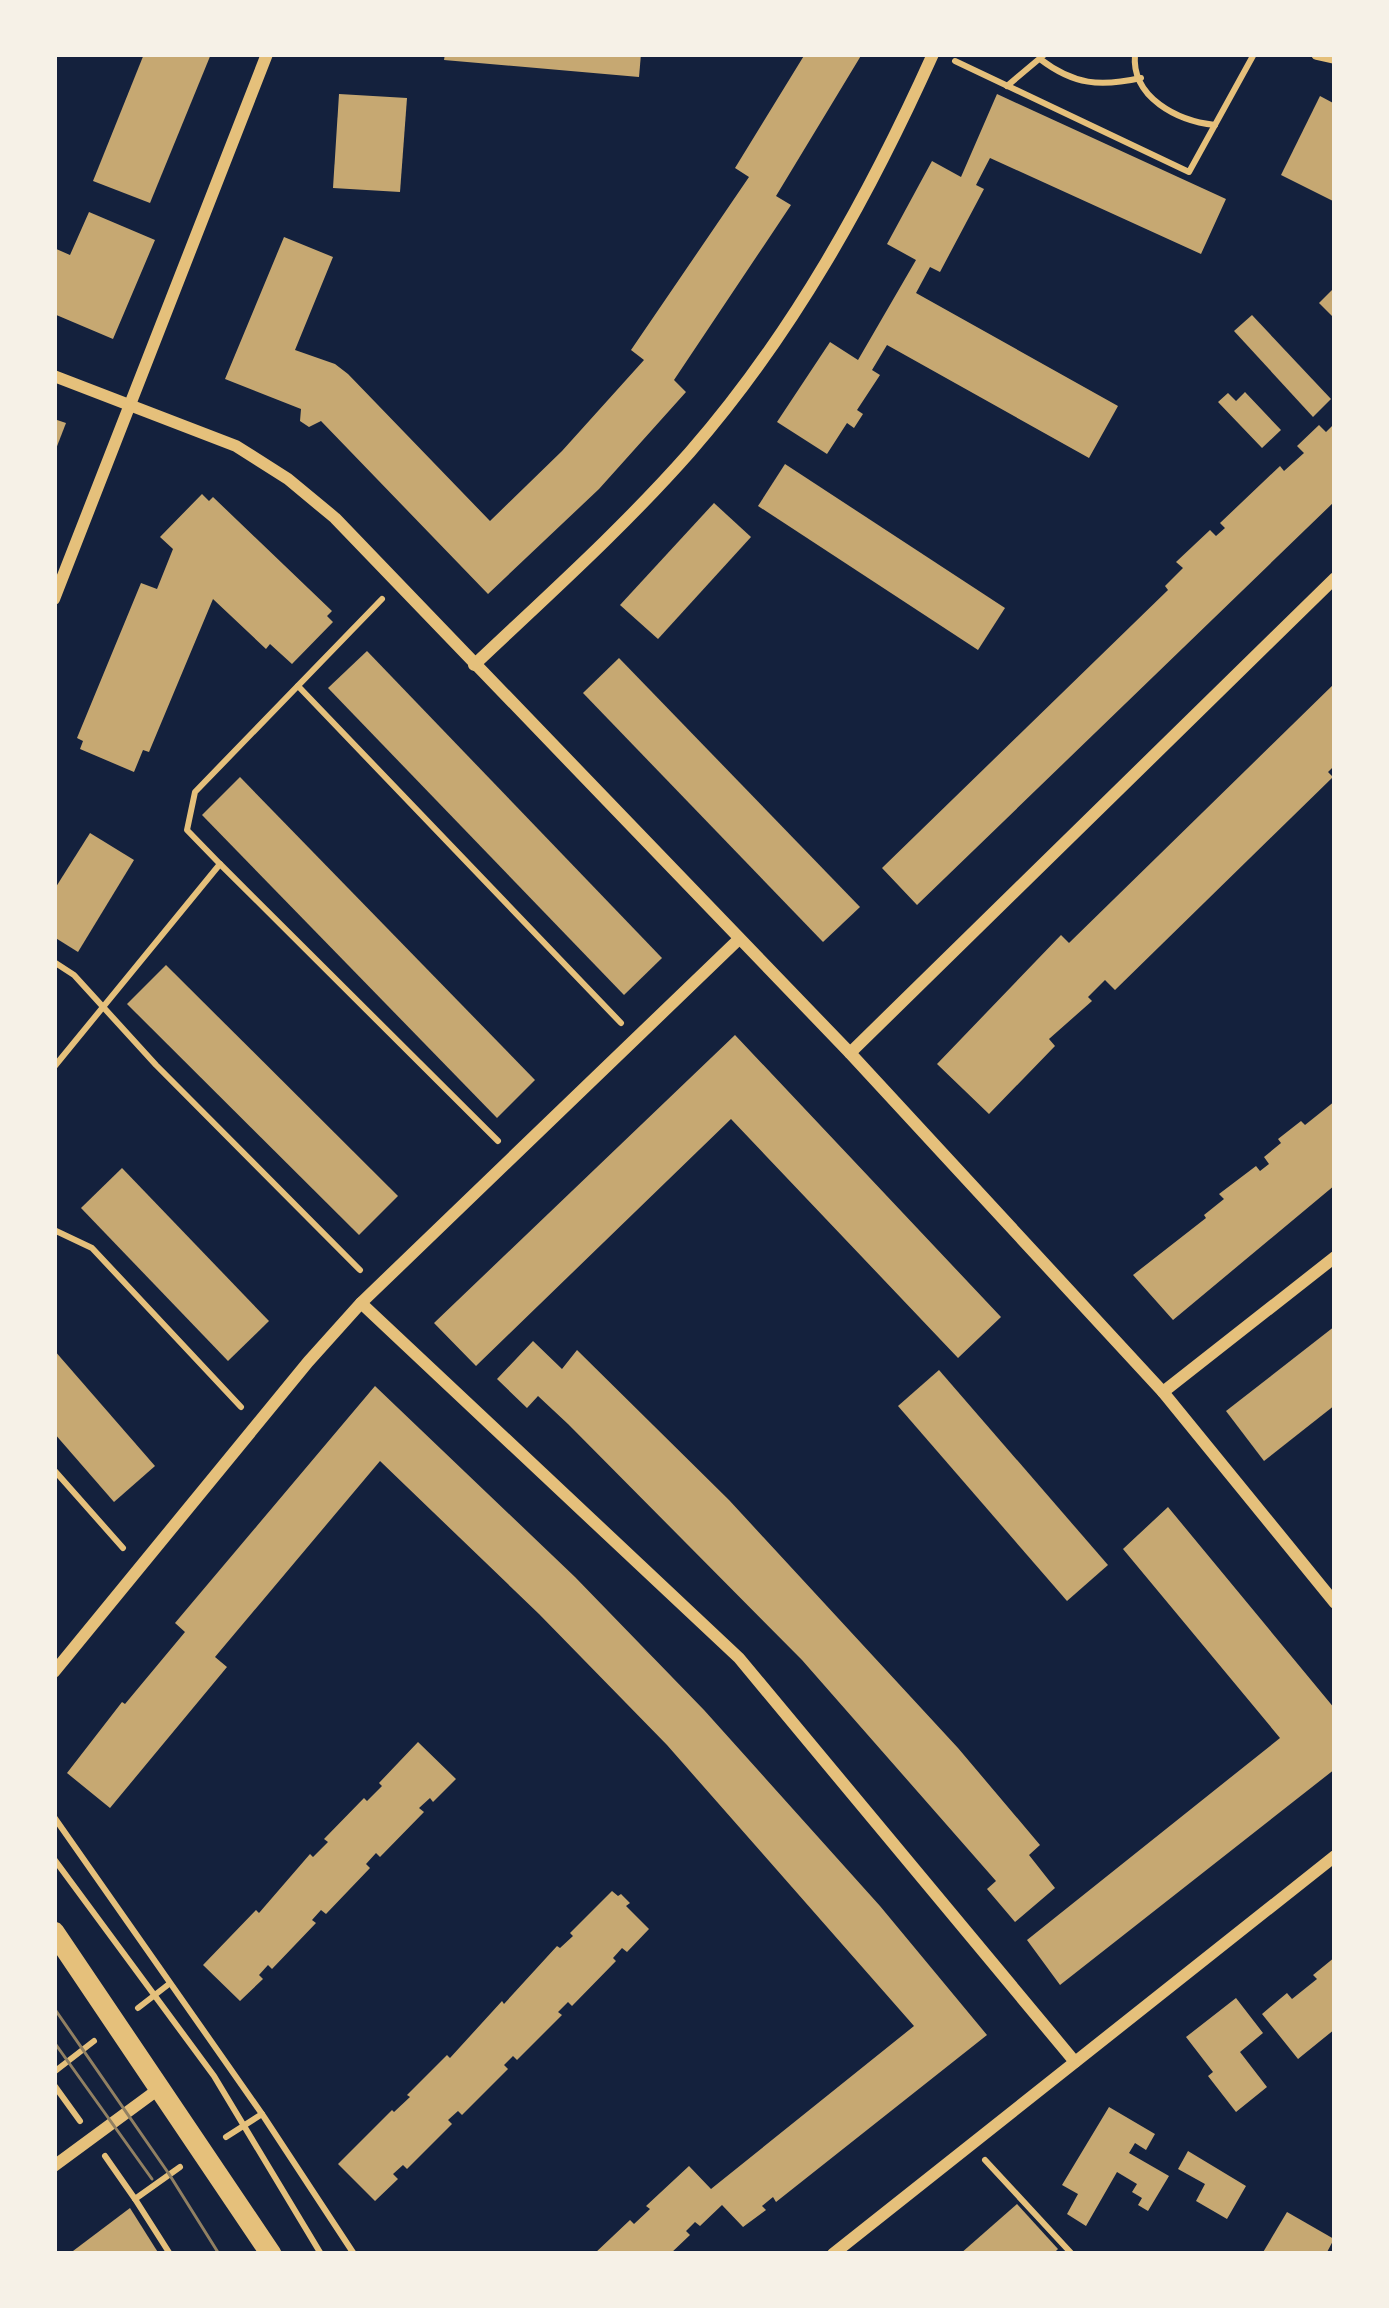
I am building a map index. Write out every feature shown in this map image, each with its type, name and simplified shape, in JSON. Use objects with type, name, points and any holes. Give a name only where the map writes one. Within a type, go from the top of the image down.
[{"type":"street","points":[[54,599],[267,54]]},
{"type":"street","points":[[474,665],[690,452],[806,299],[937,54]]},
{"type":"street","points":[[1317,54],[1335,58]]},
{"type":"street","points":[[54,376],[236,446],[288,479],[335,518],[850,1053],[1163,1393],[1335,1604]]},
{"type":"street","points":[[850,1053],[1335,578]]},
{"type":"street","points":[[54,1672],[362,1304],[739,939]]},
{"type":"street","points":[[1163,1393],[1335,1257]]},
{"type":"street","points":[[362,1304],[739,1658],[1075,2062]]},
{"type":"street","points":[[833,2254],[1335,1856]]},
{"type":"street","points":[[54,1932],[271,2254]]},
{"type":"street","points":[[54,2166],[161,2087]]},
{"type":"path","points":[[937,54],[1189,172],[1254,54]]},
{"type":"path","points":[[1135,54],[1134,64],[1148,94],[1167,112],[1182,120],[1214,125]]},
{"type":"path","points":[[1006,86],[1043,56],[1060,74],[1098,86],[1141,79]]},
{"type":"path","points":[[397,584],[195,792],[188,830],[513,1156]]},
{"type":"path","points":[[298,686],[636,1039]]},
{"type":"path","points":[[54,1067],[220,864]]},
{"type":"path","points":[[54,962],[74,976],[377,1288]]},
{"type":"path","points":[[54,1230],[92,1248],[257,1424]]},
{"type":"path","points":[[54,1470],[142,1565]]},
{"type":"path","points":[[54,1817],[354,2254]]},
{"type":"path","points":[[54,1859],[225,2092],[321,2254]]},
{"type":"path","points":[[54,2072],[94,2041]]},
{"type":"path","points":[[54,2085],[92,2138]]},
{"type":"path","points":[[970,2144],[1072,2254]]},
{"type":"path","points":[[135,2199],[170,2254]]},
{"type":"building","points":[[144,54],[211,54],[150,203],[93,181]]},
{"type":"building","points":[[445,54],[641,54],[639,77],[444,60]]},
{"type":"building","points":[[805,54],[862,54],[776,196],[791,205],[674,380],[686,392],[599,489],[488,594],[321,421],[309,427],[300,421],[301,409],[225,379],[284,237],[333,257],[295,350],[335,364],[348,374],[490,521],[562,451],[644,360],[631,350],[749,177],[735,168]]},
{"type":"building","points":[[339,94],[407,98],[400,192],[333,188]]},
{"type":"building","points":[[997,94],[1226,199],[1201,254],[990,158],[976,185],[984,189],[940,272],[930,267],[916,293],[1118,406],[1089,458],[887,345],[872,370],[880,375],[857,410],[863,414],[854,428],[847,423],[827,454],[777,422],[830,342],[858,360],[916,260],[887,244],[932,161],[961,177]]},
{"type":"building","points":[[1320,96],[1335,104],[1335,202],[1281,175]]},
{"type":"building","points":[[89,212],[155,240],[113,339],[54,314],[54,248],[70,255]]},
{"type":"building","points":[[1335,287],[1335,319],[1319,303]]},
{"type":"building","points":[[1252,315],[1331,399],[1313,417],[1234,331]]},
{"type":"building","points":[[1245,392],[1281,430],[1262,448],[1218,402],[1228,393],[1236,401]]},
{"type":"building","points":[[54,419],[66,423],[54,454]]},
{"type":"building","points":[[1335,423],[1335,501],[917,905],[882,868],[1168,590],[1165,586],[1183,568],[1176,562],[1210,530],[1216,536],[1225,528],[1220,523],[1280,466],[1284,471],[1304,453],[1297,446],[1319,425],[1326,432]]},
{"type":"building","points":[[785,464],[1005,608],[978,650],[758,506]]},
{"type":"building","points":[[202,494],[209,501],[213,497],[332,611],[327,616],[333,622],[292,664],[270,644],[266,649],[213,599],[149,752],[143,750],[134,772],[80,749],[83,741],[77,738],[141,583],[157,589],[173,549],[160,537]]},
{"type":"building","points":[[714,503],[751,537],[658,639],[620,605]]},
{"type":"building","points":[[367,651],[662,958],[624,995],[328,688]]},
{"type":"building","points":[[619,658],[860,907],[823,942],[583,693]]},
{"type":"building","points":[[1335,683],[1335,765],[1328,772],[1333,777],[1115,990],[1105,980],[1088,997],[1092,1001],[1049,1039],[1055,1046],[989,1114],[937,1064],[1061,935],[1069,943]]},
{"type":"building","points":[[240,777],[535,1080],[497,1118],[202,815]]},
{"type":"building","points":[[90,833],[134,860],[78,952],[54,937],[54,890]]},
{"type":"building","points":[[166,965],[398,1196],[359,1235],[127,1004]]},
{"type":"building","points":[[735,1035],[1001,1317],[958,1358],[731,1119],[476,1366],[434,1323]]},
{"type":"building","points":[[1335,1101],[1335,1185],[1173,1320],[1133,1275],[1206,1218],[1224,1199],[1219,1194],[1256,1166],[1260,1171],[1269,1164],[1264,1157],[1281,1143],[1278,1139]]},
{"type":"building","points":[[122,1168],[269,1321],[228,1361],[81,1208]]},
{"type":"building","points":[[1335,1326],[1335,1405],[1264,1461],[1226,1411]]},
{"type":"building","points":[[533,1341],[562,1369],[577,1350],[729,1500],[958,1748],[1040,1845],[1029,1855],[1055,1888],[1015,1922],[987,1889],[996,1881],[802,1660],[538,1396],[527,1408],[497,1379]]},
{"type":"building","points":[[54,1350],[155,1466],[114,1502],[54,1433]]},
{"type":"building","points":[[939,1370],[1108,1565],[1067,1601],[898,1406]]},
{"type":"building","points":[[375,1386],[575,1577],[704,1710],[880,1906],[987,2035],[776,2202],[773,2197],[762,2206],[766,2210],[743,2227],[722,2205],[700,2226],[695,2222],[686,2231],[690,2235],[670,2254],[594,2254],[630,2220],[634,2224],[650,2209],[646,2206],[689,2166],[711,2189],[914,2026],[667,1745],[380,1461],[215,1657],[227,1667],[110,1808],[67,1773],[185,1632],[175,1623]]},
{"type":"building","points":[[1168,1507],[1335,1709],[1335,1769],[1060,1985],[1027,1940],[1280,1738],[1123,1549]]},
{"type":"building","points":[[418,1742],[456,1779],[433,1802],[430,1798],[419,1808],[424,1812],[380,1857],[376,1853],[366,1864],[370,1868],[326,1914],[321,1910],[312,1920],[316,1923],[272,1969],[268,1965],[259,1975],[263,1979],[240,2001],[203,1965],[256,1910],[259,1913],[310,1854],[313,1857],[328,1842],[324,1839],[364,1798],[367,1801],[382,1786],[379,1783]]},
{"type":"building","points":[[612,1891],[630,1903],[626,1906],[649,1929],[627,1952],[622,1948],[613,1958],[616,1961],[572,2006],[568,2002],[558,2012],[562,2015],[517,2060],[513,2056],[504,2065],[508,2069],[462,2115],[458,2111],[448,2120],[452,2124],[407,2169],[403,2165],[393,2174],[398,2179],[375,2201],[338,2164],[447,2055],[450,2058],[557,1946],[573,1936],[570,1933]]},
{"type":"building","points":[[1335,1957],[1335,2029],[1298,2059],[1262,2014],[1287,1993],[1292,1999]]},
{"type":"building","points":[[1236,1998],[1263,2033],[1240,2052],[1267,2087],[1236,2112],[1186,2037]]},
{"type":"building","points":[[1109,2107],[1155,2134],[1146,2150],[1135,2143],[1129,2153],[1169,2176],[1148,2211],[1138,2205],[1142,2198],[1132,2192],[1137,2184],[1117,2172],[1086,2226],[1067,2214],[1078,2194],[1062,2185]]},
{"type":"building","points":[[1188,2151],[1246,2186],[1227,2219],[1196,2201],[1205,2184],[1178,2169]]},
{"type":"building","points":[[1017,2204],[1058,2249],[1053,2254],[960,2254]]},
{"type":"building","points":[[130,2208],[159,2254],[69,2254]]},
{"type":"building","points":[[1287,2212],[1334,2239],[1326,2254],[1262,2254]]},
{"type":"tram line","points":[[54,2008],[219,2254]]},
{"type":"tram line","points":[[54,2042],[152,2179]]}]
